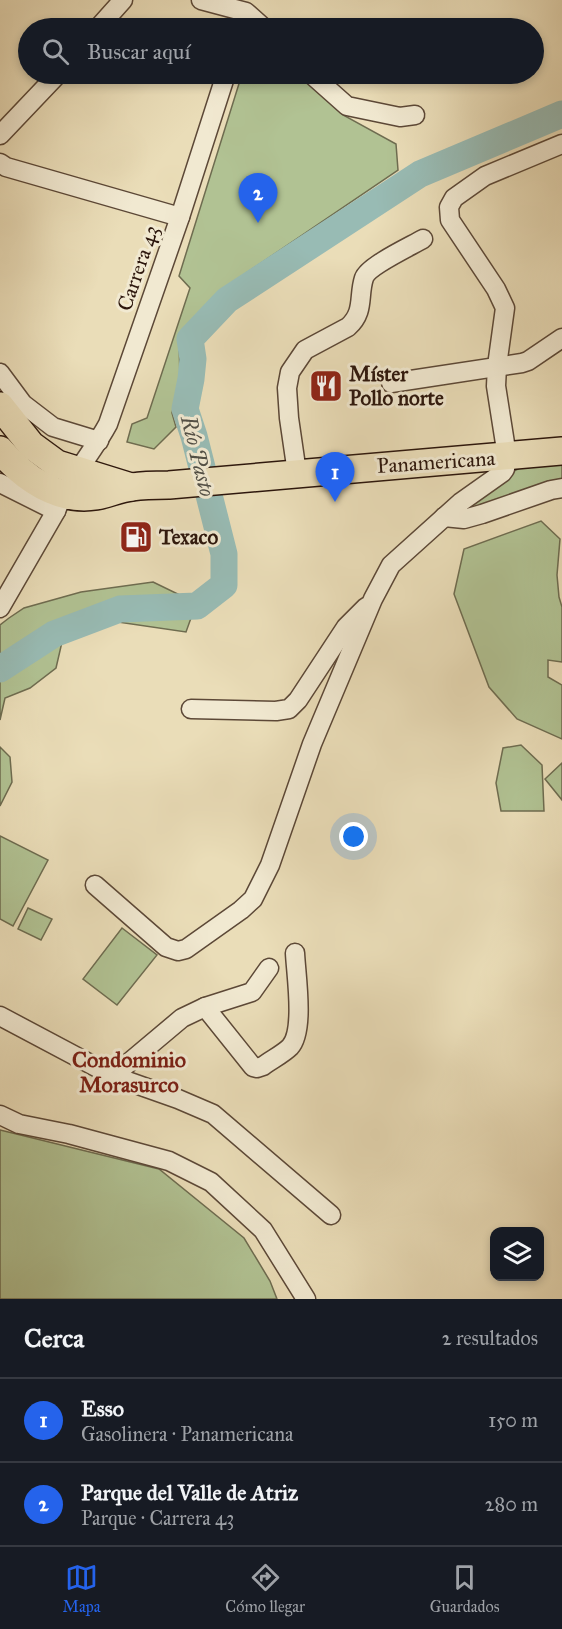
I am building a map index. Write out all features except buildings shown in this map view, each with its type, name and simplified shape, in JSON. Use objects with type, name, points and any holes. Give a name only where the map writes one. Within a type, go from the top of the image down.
[{"type":"main road","name":"Panamericana","points":[[0,406],[31,445],[57,464],[131,487]]},
{"type":"main road","name":"Panamericana","points":[[4,470],[48,489],[59,503],[131,487],[562,451]]},
{"type":"street","points":[[107,18],[123,0]]},
{"type":"street","points":[[201,0],[246,14]]},
{"type":"street","points":[[0,135],[48,84]]},
{"type":"street","name":"Carrera 43","points":[[0,608],[78,470],[108,424],[180,217],[223,84]]},
{"type":"street","points":[[322,84],[346,106],[400,117],[415,115]]},
{"type":"street","points":[[95,885],[166,947],[178,951],[186,949],[254,899],[270,865],[312,744],[373,599],[391,565],[461,502],[505,469],[507,456],[496,386],[505,308],[450,220],[449,207],[454,198],[485,176],[562,144]]},
{"type":"street","points":[[0,163],[180,217]]},
{"type":"street","points":[[297,473],[289,418],[287,388],[290,372],[305,350],[354,322],[358,315],[364,276],[373,267],[423,238]]},
{"type":"street","points":[[391,383],[528,362],[562,338]]},
{"type":"street","points":[[0,373],[23,404],[54,427],[99,441]]},
{"type":"street","points":[[444,517],[464,519],[562,488]]},
{"type":"street","points":[[191,709],[276,711],[289,709],[298,700],[346,627],[373,599]]},
{"type":"street","points":[[205,1007],[253,1067],[263,1066],[291,1046],[296,1036],[299,1017],[295,953]]},
{"type":"street","points":[[112,1076],[182,1018],[205,1007],[252,992],[269,968]]},
{"type":"street","points":[[0,1016],[112,1076],[213,1114],[332,1215]]},
{"type":"street","points":[[0,1115],[19,1124],[69,1134],[169,1161],[211,1182],[263,1230],[306,1299]]},
{"type":"green space","points":[[239,84],[310,84],[343,115],[396,144],[398,170],[217,293],[179,335],[180,382],[172,413],[176,427],[154,449],[127,442],[132,424],[147,418],[190,288],[179,276]]},
{"type":"green space","points":[[562,461],[562,486],[466,515],[462,504],[512,472],[528,464]]},
{"type":"green space","points":[[541,521],[560,539],[557,575],[562,607],[562,662],[548,660],[548,677],[562,685],[562,739],[517,719],[489,687],[454,594],[464,549]]},
{"type":"green space","points":[[153,582],[182,596],[191,618],[186,632],[118,622],[93,628],[62,642],[56,668],[30,688],[5,698],[0,720],[0,625],[24,608],[81,592]]},
{"type":"green space","points":[[521,745],[542,765],[544,811],[501,811],[496,783],[503,748]]},
{"type":"green space","points":[[0,747],[10,757],[12,782],[0,806]]},
{"type":"green space","points":[[562,763],[562,800],[545,779]]},
{"type":"green space","points":[[0,836],[48,860],[13,926],[0,919]]},
{"type":"green space","points":[[28,908],[52,919],[41,940],[18,929]]},
{"type":"green space","points":[[122,928],[157,955],[117,1005],[83,979]]},
{"type":"green space","points":[[0,1130],[159,1169],[244,1238],[270,1281],[277,1299],[0,1299]]},
{"type":"waterway","name":"Río Pasto","points":[[0,669],[54,634],[120,609],[197,606],[224,585],[224,554],[185,409],[193,359],[190,339],[227,300],[420,174],[562,114]]},
{"type":"place","name":"Parque del Valle de Atriz","points":[[258,223]]},
{"type":"place","name":"Míster Pollo norte","points":[[326,386]]},
{"type":"place","name":"Esso","points":[[335,502]]},
{"type":"place","name":"Texaco","points":[[136,537]]},
{"type":"district","name":"Condominio Morasurco","points":[[129,1072]]}]
